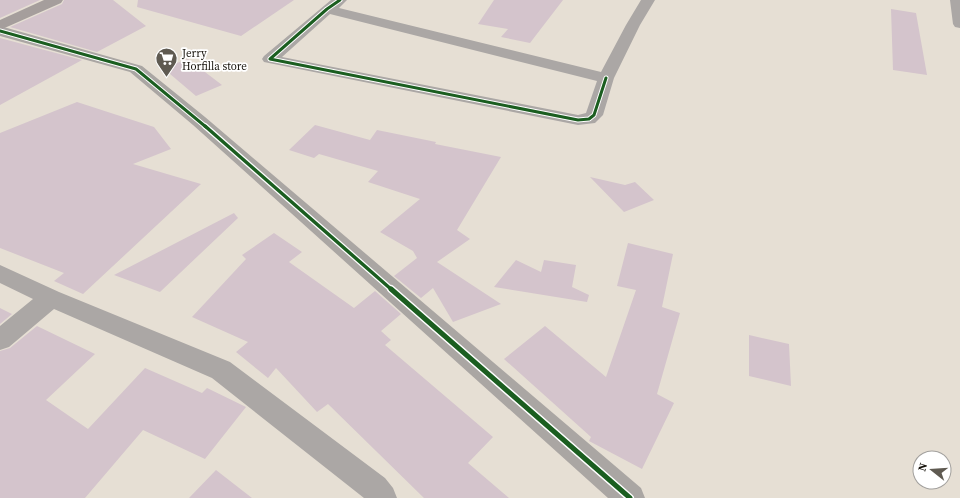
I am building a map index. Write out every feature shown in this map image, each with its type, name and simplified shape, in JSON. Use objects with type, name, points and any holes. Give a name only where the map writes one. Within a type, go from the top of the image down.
[{"type":"main road","points":[[0,26],[56,0]]},
{"type":"street","points":[[606,78],[560,68],[333,5],[270,59],[578,120],[589,119],[594,115],[606,78],[633,25],[648,0]]},
{"type":"street","points":[[957,0],[960,24]]},
{"type":"street","points":[[0,31],[136,69],[211,132],[630,498]]},
{"type":"street","points":[[0,273],[51,298],[221,370],[375,488],[382,498]]},
{"type":"street","points":[[0,340],[51,298]]},
{"type":"building","points":[[0,0],[40,0],[0,18]]},
{"type":"building","points":[[64,0],[113,0],[146,26],[97,52],[10,27],[62,4]]},
{"type":"building","points":[[138,0],[294,0],[241,36],[137,7]]},
{"type":"building","points":[[494,0],[563,0],[530,43],[501,37],[508,29],[478,24]]},
{"type":"building","points":[[891,9],[916,13],[927,75],[893,70]]},
{"type":"building","points":[[0,38],[82,60],[0,105]]},
{"type":"building","points":[[188,59],[222,85],[196,96],[163,68]]},
{"type":"building","points":[[77,102],[154,127],[171,149],[133,164],[201,184],[83,294],[54,281],[64,273],[0,248],[0,133]]},
{"type":"building","points":[[315,125],[370,140],[377,130],[436,142],[435,144],[501,157],[457,230],[470,239],[437,262],[501,304],[453,322],[433,288],[421,298],[394,276],[417,258],[413,251],[380,232],[420,199],[368,182],[378,171],[319,154],[314,158],[289,150]]},
{"type":"building","points":[[590,177],[625,185],[635,182],[654,200],[624,212]]},
{"type":"building","points":[[234,213],[238,218],[160,292],[114,275]]},
{"type":"building","points":[[274,233],[302,252],[289,262],[354,308],[375,291],[401,314],[381,331],[391,340],[385,345],[493,437],[468,463],[509,498],[424,498],[328,404],[317,412],[276,368],[268,378],[236,352],[248,342],[192,317],[246,259],[242,255]]},
{"type":"building","points":[[628,243],[673,254],[662,307],[680,313],[657,394],[674,403],[642,469],[589,441],[591,437],[504,359],[545,326],[606,377],[636,290],[617,286]]},
{"type":"building","points":[[516,260],[541,272],[544,260],[576,265],[572,287],[589,295],[587,302],[494,287]]},
{"type":"building","points":[[0,308],[12,314],[0,324]]},
{"type":"building","points":[[37,326],[95,354],[46,400],[88,429],[145,368],[202,393],[207,388],[246,407],[205,459],[143,430],[85,498],[0,498],[0,351],[10,348]]},
{"type":"building","points":[[749,335],[789,344],[791,386],[749,376]]},
{"type":"building","points":[[216,470],[252,498],[189,498]]},
{"type":"cycle path","points":[[340,0],[327,9],[270,59],[578,120],[589,119],[594,115],[606,78]]},
{"type":"cycle path","points":[[0,31],[136,69],[199,121],[630,498]]},
{"type":"place","name":"Jerry Horfilla store","points":[[166,78]]}]
